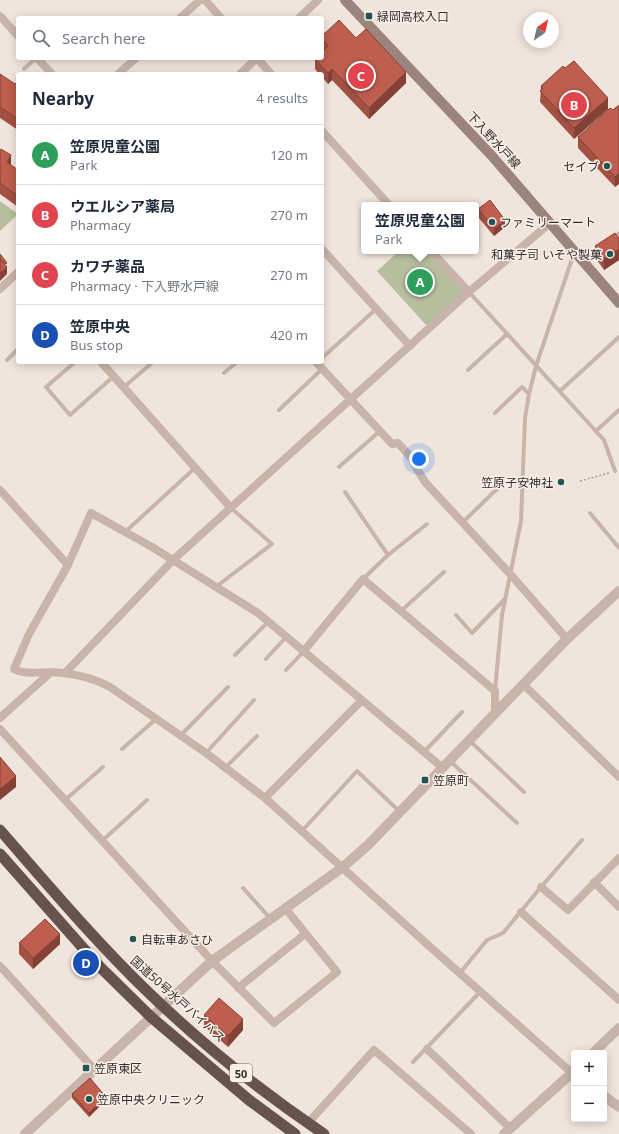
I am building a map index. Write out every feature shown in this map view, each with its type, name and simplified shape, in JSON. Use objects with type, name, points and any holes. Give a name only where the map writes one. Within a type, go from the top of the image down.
[{"type":"highway","name":"国道50号水戸バイパス","points":[[0,830],[106,950],[163,1006],[239,1070],[324,1134]]},
{"type":"highway","name":"50","points":[[0,854],[99,966],[151,1017],[249,1100],[293,1133]]},
{"type":"main road","name":"下入野水戸線","points":[[344,0],[492,156],[618,300]]},
{"type":"street","points":[[182,16],[200,0]]},
{"type":"street","points":[[204,0],[219,16]]},
{"type":"street","points":[[301,16],[318,0]]},
{"type":"street","points":[[0,16],[16,34]]},
{"type":"street","points":[[39,60],[50,72]]},
{"type":"street","points":[[120,72],[134,60]]},
{"type":"street","points":[[242,72],[255,60]]},
{"type":"street","points":[[259,60],[269,72]]},
{"type":"street","points":[[324,133],[386,202]]},
{"type":"street","points":[[65,673],[173,560],[469,292],[550,223]]},
{"type":"street","points":[[584,262],[619,236]]},
{"type":"street","points":[[324,251],[410,346]]},
{"type":"street","points":[[434,254],[469,292]]},
{"type":"street","points":[[0,289],[16,274]]},
{"type":"street","points":[[104,364],[232,508]]},
{"type":"street","points":[[318,364],[392,444],[398,443],[408,454],[425,482],[463,522],[567,639]]},
{"type":"street","points":[[0,490],[68,565]]},
{"type":"street","points":[[443,768],[258,613],[217,586],[91,513],[68,565],[29,634],[14,669],[21,673],[51,672],[94,678],[226,767],[265,798],[480,992],[571,1071]]},
{"type":"street","points":[[303,652],[363,579],[495,691],[495,714]]},
{"type":"street","points":[[28,1133],[94,1069],[212,961],[343,867],[368,846],[567,639],[619,591]]},
{"type":"street","points":[[0,718],[51,672]]},
{"type":"street","points":[[524,685],[619,777]]},
{"type":"street","points":[[265,798],[362,700]]},
{"type":"street","points":[[0,729],[212,961],[274,1023],[337,972],[305,934],[286,908]]},
{"type":"street","points":[[540,886],[568,910],[619,858]]},
{"type":"street","points":[[594,882],[619,907]]},
{"type":"street","points":[[521,912],[619,1000]]},
{"type":"street","points":[[238,988],[305,934]]},
{"type":"street","points":[[0,966],[94,1069]]},
{"type":"street","points":[[596,1050],[619,1028]]},
{"type":"street","points":[[427,1049],[507,1131],[571,1075]]},
{"type":"street","points":[[308,1123],[374,1050],[471,1134]]},
{"type":"street","points":[[607,1098],[619,1107]]},
{"type":"lane","points":[[24,69],[35,60]]},
{"type":"lane","points":[[495,691],[505,598],[521,521],[525,418],[529,394],[536,366],[574,251]]},
{"type":"lane","points":[[469,292],[604,440],[615,471]]},
{"type":"lane","points":[[324,356],[376,309]]},
{"type":"lane","points":[[468,370],[507,334]]},
{"type":"lane","points":[[560,391],[619,337]]},
{"type":"lane","points":[[6,360],[16,351]]},
{"type":"lane","points":[[73,364],[46,387],[70,415],[114,376]]},
{"type":"lane","points":[[124,387],[151,364]]},
{"type":"lane","points":[[224,374],[234,364]]},
{"type":"lane","points":[[279,410],[318,364]]},
{"type":"lane","points":[[495,413],[522,387],[529,394]]},
{"type":"lane","points":[[596,431],[619,410]]},
{"type":"lane","points":[[339,467],[380,431]]},
{"type":"lane","points":[[126,532],[196,468]]},
{"type":"lane","points":[[463,522],[500,486]]},
{"type":"lane","points":[[345,492],[388,555]]},
{"type":"lane","points":[[217,586],[272,544],[232,508]]},
{"type":"lane","points":[[590,513],[619,548]]},
{"type":"lane","points":[[363,579],[388,555],[427,524]]},
{"type":"lane","points":[[401,611],[444,572]]},
{"type":"lane","points":[[456,615],[472,633],[505,598]]},
{"type":"lane","points":[[235,655],[268,622]]},
{"type":"lane","points":[[266,659],[286,637]]},
{"type":"lane","points":[[286,670],[303,652]]},
{"type":"lane","points":[[181,736],[228,687]]},
{"type":"lane","points":[[206,753],[254,700]]},
{"type":"lane","points":[[424,753],[462,712]]},
{"type":"lane","points":[[122,749],[156,719]]},
{"type":"lane","points":[[226,767],[258,736]]},
{"type":"lane","points":[[469,741],[524,792]]},
{"type":"lane","points":[[450,760],[518,823]]},
{"type":"lane","points":[[65,800],[103,767]]},
{"type":"lane","points":[[302,831],[357,771],[401,812]]},
{"type":"lane","points":[[102,841],[147,800]]},
{"type":"lane","points":[[460,973],[487,940],[503,933],[540,886],[582,840]]},
{"type":"lane","points":[[243,888],[270,918]]},
{"type":"lane","points":[[413,1062],[480,992]]},
{"type":"path","points":[[580,482],[615,471]]},
{"type":"green space","points":[[0,201],[16,213],[16,216],[0,231]]},
{"type":"green space","points":[[396,254],[429,254],[464,292],[427,326],[377,271]]},
{"type":"building","points":[[339,20],[356,38],[366,29],[406,72],[369,108],[332,69],[328,73],[316,60],[324,60],[324,50],[328,46],[324,41],[324,34]]},
{"type":"building","points":[[574,61],[608,98],[574,128],[540,91],[543,88],[541,86],[563,66],[565,68]]},
{"type":"building","points":[[0,74],[15,84],[16,83],[16,118],[0,107]]},
{"type":"building","name":"セイブ","points":[[619,105],[619,173],[615,177],[578,137],[610,108],[613,110]]},
{"type":"building","points":[[1,149],[11,155],[7,162],[16,169],[16,195],[0,183]]},
{"type":"building","points":[[490,200],[505,220],[494,229],[479,208]]},
{"type":"building","points":[[615,233],[619,239],[619,249],[604,259],[595,246]]},
{"type":"building","points":[[0,254],[7,263],[5,264],[0,259]]},
{"type":"building","points":[[0,259],[7,267],[0,273]]},
{"type":"building","points":[[0,757],[16,776],[0,789]]},
{"type":"building","points":[[45,919],[60,934],[33,958],[19,943]]},
{"type":"building","points":[[219,998],[243,1019],[228,1036],[204,1015]]},
{"type":"building","name":"笠原中央クリニック","points":[[90,1078],[106,1097],[89,1113],[72,1094]]},
{"type":"place","name":"緑岡高校入口","points":[[369,16]]},
{"type":"place","name":"カワチ薬品","points":[[361,76]]},
{"type":"place","name":"ウエルシア薬局","points":[[574,105]]},
{"type":"place","name":"セイブ","points":[[607,166]]},
{"type":"place","name":"ファミリーマート","points":[[492,222]]},
{"type":"place","name":"和菓子司 いそや製菓","points":[[610,254]]},
{"type":"place","name":"笠原児童公園","points":[[420,282]]},
{"type":"place","name":"笠原子安神社","points":[[561,482]]},
{"type":"place","name":"笠原町","points":[[425,780]]},
{"type":"place","name":"自転車あさひ","points":[[133,939]]},
{"type":"place","name":"笠原中央","points":[[86,963]]},
{"type":"place","name":"笠原東区","points":[[86,1068]]},
{"type":"place","name":"笠原中央クリニック","points":[[89,1099]]}]
